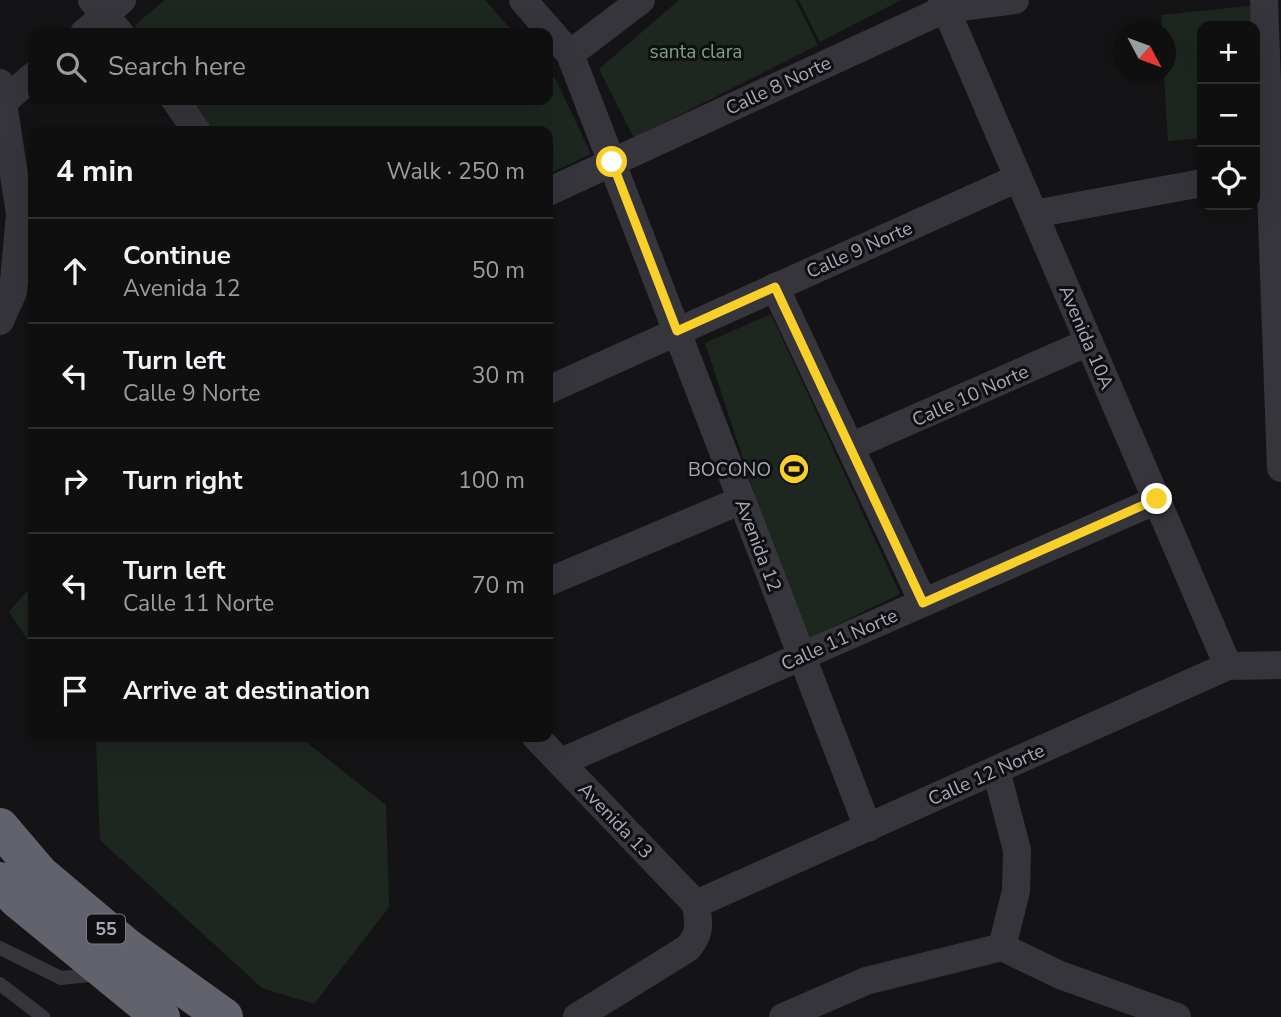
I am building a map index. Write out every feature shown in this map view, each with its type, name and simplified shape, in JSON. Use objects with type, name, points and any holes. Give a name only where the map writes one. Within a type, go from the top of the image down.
[{"type":"highway","name":"55","points":[[0,827],[40,874],[128,948],[225,1017]]},
{"type":"highway","name":"55","points":[[0,881],[16,899],[161,1017]]},
{"type":"street","name":"Avenida 12","points":[[523,0],[547,28]]},
{"type":"street","points":[[570,54],[641,0]]},
{"type":"street","name":"Calle 8 Norte","points":[[553,190],[943,4],[1015,0]]},
{"type":"street","points":[[1264,0],[1263,172],[1281,468]]},
{"type":"street","name":"Avenida 10A","points":[[943,4],[1228,666]]},
{"type":"street","points":[[90,28],[110,12]]},
{"type":"street","name":"Avenida 12","points":[[553,34],[570,54],[868,828]]},
{"type":"street","points":[[0,321],[13,292],[20,214],[1,96],[28,79]]},
{"type":"street","name":"Calle 9 Norte","points":[[553,388],[1018,178]]},
{"type":"street","points":[[1034,215],[1197,184]]},
{"type":"street","points":[[775,287],[923,603]]},
{"type":"street","name":"Calle 10 Norte","points":[[850,447],[1089,342]]},
{"type":"street","name":"Calle 11 Norte","points":[[561,762],[1157,499]]},
{"type":"street","points":[[553,580],[742,500]]},
{"type":"street","name":"Calle 12 Norte","points":[[696,904],[1228,666],[1281,665]]},
{"type":"street","name":"Avenida 13","points":[[541,742],[696,904]]},
{"type":"street","points":[[996,769],[1017,850],[1016,891],[1002,947]]},
{"type":"street","points":[[577,1017],[688,948],[697,938],[699,927],[696,904]]},
{"type":"street","points":[[783,1017],[866,981],[1002,947],[1060,975],[1177,1017]]},
{"type":"lane","points":[[0,948],[61,978],[105,973]]},
{"type":"lane","points":[[0,984],[43,1017]]},
{"type":"green space","points":[[165,0],[485,0],[510,28],[137,28],[135,25]]},
{"type":"green space","name":"santa clara","points":[[679,0],[795,0],[818,45],[634,138],[599,69]]},
{"type":"green space","points":[[799,0],[901,0],[820,42]]},
{"type":"green space","points":[[1257,5],[1255,21],[1197,21],[1197,138],[1168,141],[1165,84],[1176,84],[1176,21],[1161,21],[1161,15]]},
{"type":"green space","points":[[553,77],[591,154],[553,172],[553,126],[211,126],[195,105],[553,105]]},
{"type":"green space","name":"BOCONO","points":[[771,314],[900,594],[803,641],[705,343]]},
{"type":"green space","points":[[28,590],[28,640],[9,612]]},
{"type":"green space","points":[[96,742],[306,742],[386,805],[389,907],[314,1004],[262,988],[100,840]]},
{"type":"place","name":"BOCONO","points":[[794,469]]},
{"type":"route","points":[[612,162],[677,331],[775,287],[923,603],[1157,499]]}]
